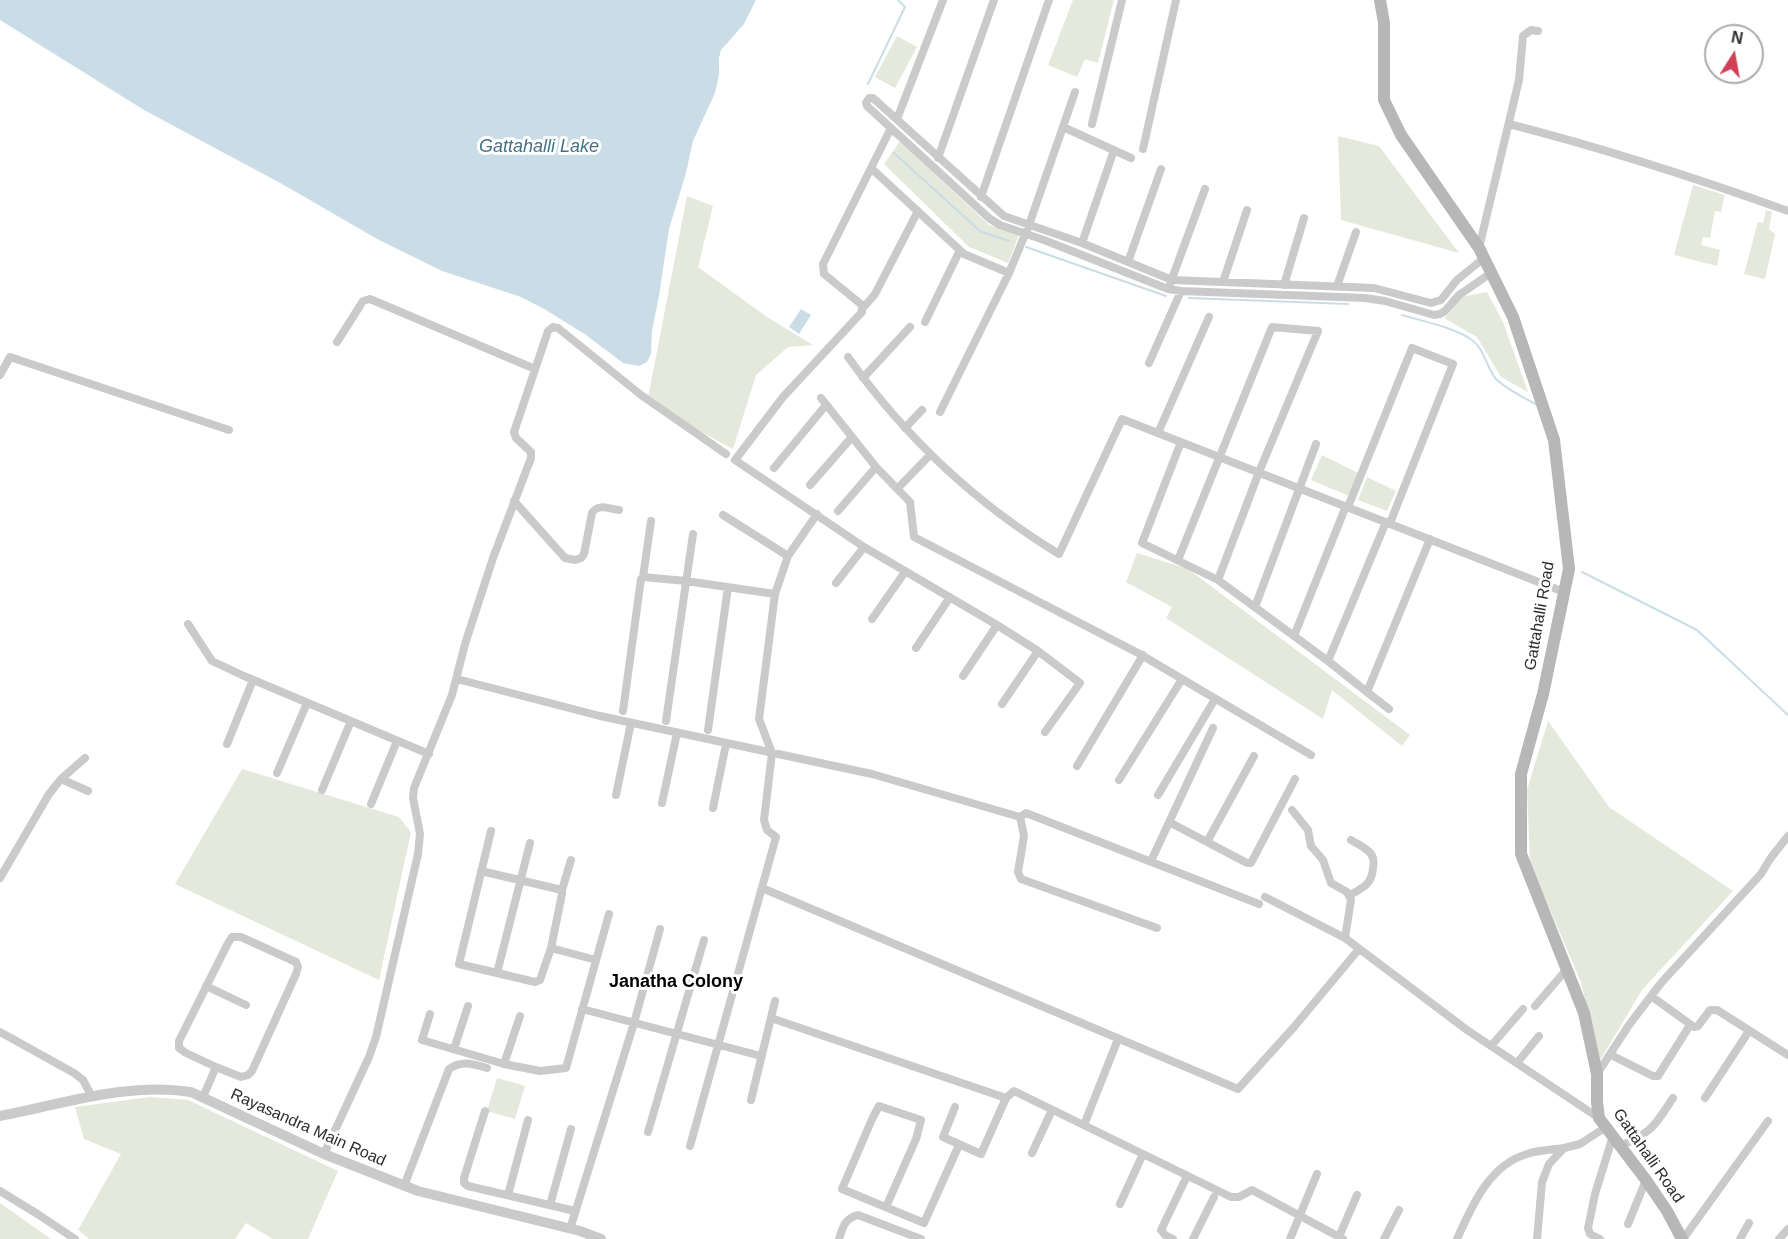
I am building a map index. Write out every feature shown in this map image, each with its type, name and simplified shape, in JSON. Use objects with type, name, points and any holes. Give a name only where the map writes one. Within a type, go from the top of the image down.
[{"type":"main road","name":"Gattahalli Road","points":[[1380,0],[1384,23],[1384,100],[1401,135],[1481,253],[1513,317],[1554,440],[1569,569],[1543,694],[1521,774],[1521,854],[1584,1013],[1597,1074],[1597,1102],[1609,1132],[1646,1180],[1682,1239]]},
{"type":"street","points":[[897,119],[943,0]]},
{"type":"street","points":[[938,158],[994,0]]},
{"type":"street","points":[[981,197],[1049,0]]},
{"type":"street","points":[[1092,124],[1122,0]]},
{"type":"street","points":[[1143,149],[1176,0]]},
{"type":"street","points":[[1491,273],[1459,295],[1445,311],[1434,315],[1385,301],[1365,298],[1168,289],[1027,229],[1004,216],[873,98],[867,100],[867,106],[990,219],[1000,225],[1027,229],[1082,243],[1172,280],[1374,288],[1431,303],[1441,300],[1481,253],[1519,80],[1523,36],[1531,30],[1538,31]]},
{"type":"street","points":[[940,412],[1009,273],[1027,229],[1075,92]]},
{"type":"street","points":[[1509,124],[1584,143],[1716,185],[1788,211]]},
{"type":"street","points":[[1063,127],[1131,158]]},
{"type":"street","points":[[862,308],[862,305],[824,274],[823,264],[891,128]]},
{"type":"street","points":[[1082,243],[1114,150]]},
{"type":"street","points":[[871,168],[964,254],[1009,273]]},
{"type":"street","points":[[1128,262],[1161,169]]},
{"type":"street","points":[[1168,289],[1205,189]]},
{"type":"street","points":[[1223,282],[1247,210]]},
{"type":"street","points":[[918,211],[875,294],[862,308],[862,312],[783,397],[735,460],[864,547],[998,625],[1038,651],[1080,683],[1045,732]]},
{"type":"street","points":[[1284,285],[1304,218]]},
{"type":"street","points":[[1338,286],[1356,232]]},
{"type":"street","points":[[925,322],[960,250]]},
{"type":"street","points":[[1149,363],[1181,291]]},
{"type":"street","points":[[337,342],[363,301],[370,299],[535,369]]},
{"type":"street","points":[[1158,433],[1209,317]]},
{"type":"street","points":[[324,1154],[369,1058],[375,1037],[418,854],[420,834],[413,798],[414,788],[452,696],[465,644],[493,558],[531,458],[528,448],[516,438],[515,427],[548,330],[553,327],[558,328],[641,395],[726,454]]},
{"type":"street","points":[[863,378],[910,327]]},
{"type":"street","points":[[1178,560],[1272,327],[1318,331],[1259,472],[1218,580]]},
{"type":"street","points":[[1294,636],[1412,348],[1453,364],[1328,661]]},
{"type":"street","points":[[0,375],[10,357],[229,430]]},
{"type":"street","points":[[848,357],[904,428],[930,454],[989,507],[1059,554],[1122,418],[1564,592]]},
{"type":"street","points":[[774,468],[824,402],[876,467],[910,502],[914,537],[1143,655],[1311,755]]},
{"type":"street","points":[[904,428],[922,410]]},
{"type":"street","points":[[810,485],[852,437]]},
{"type":"street","points":[[1181,442],[1142,543],[1218,580],[1389,709]]},
{"type":"street","points":[[1255,607],[1316,444]]},
{"type":"street","points":[[897,489],[930,454]]},
{"type":"street","points":[[838,511],[876,467]]},
{"type":"street","points":[[514,501],[569,560],[581,558],[584,554],[594,509],[599,507],[620,510]]},
{"type":"street","points":[[690,1146],[776,837],[767,830],[765,820],[772,753],[759,719],[775,594],[788,556],[817,514]]},
{"type":"street","points":[[723,515],[788,556]]},
{"type":"street","points":[[623,711],[651,521]]},
{"type":"street","points":[[666,721],[693,534]]},
{"type":"street","points":[[1367,692],[1430,539]]},
{"type":"street","points":[[836,583],[864,547]]},
{"type":"street","points":[[872,619],[905,572]]},
{"type":"street","points":[[643,577],[775,594]]},
{"type":"street","points":[[708,730],[728,587]]},
{"type":"street","points":[[916,648],[950,597]]},
{"type":"street","points":[[188,624],[212,661],[429,754]]},
{"type":"street","points":[[963,676],[998,625]]},
{"type":"street","points":[[1002,704],[1038,651]]},
{"type":"street","points":[[1077,766],[1143,655]]},
{"type":"street","points":[[457,679],[631,723],[872,774],[1020,817],[1026,813],[1031,814],[1150,861],[1262,900],[1345,938],[1467,1030],[1517,1063],[1609,1132]]},
{"type":"street","points":[[1119,780],[1182,679]]},
{"type":"street","points":[[226,744],[253,680]]},
{"type":"street","points":[[1158,795],[1215,699]]},
{"type":"street","points":[[277,773],[307,703]]},
{"type":"street","points":[[322,790],[351,721]]},
{"type":"street","points":[[616,795],[631,723]]},
{"type":"street","points":[[1150,861],[1214,728]]},
{"type":"street","points":[[662,802],[677,733]]},
{"type":"street","points":[[371,804],[397,741]]},
{"type":"street","points":[[713,808],[726,744]]},
{"type":"street","points":[[1207,842],[1254,756]]},
{"type":"street","points":[[0,878],[49,794],[61,779],[85,758]]},
{"type":"street","points":[[1169,822],[1251,863],[1296,778]]},
{"type":"street","points":[[61,779],[88,791]]},
{"type":"street","points":[[1292,810],[1308,830],[1311,846],[1321,856],[1331,883],[1350,895],[1345,938]]},
{"type":"street","points":[[1020,817],[1024,836],[1018,872],[1022,879],[1157,928]]},
{"type":"street","points":[[491,831],[459,964],[535,982],[540,980],[551,948],[562,890],[571,860]]},
{"type":"street","points":[[1597,1074],[1629,1025],[1661,983],[1761,874],[1788,836]]},
{"type":"street","points":[[1350,895],[1366,886],[1370,880],[1374,862],[1367,850],[1351,840]]},
{"type":"street","points":[[498,973],[530,843]]},
{"type":"street","points":[[481,871],[562,890]]},
{"type":"street","points":[[762,888],[1238,1089],[1294,1027],[1359,949]]},
{"type":"street","points":[[430,1014],[422,1040],[504,1064],[540,1071],[566,1068],[609,914]]},
{"type":"street","points":[[570,1229],[634,1023],[660,929]]},
{"type":"street","points":[[241,937],[296,962],[298,967],[252,1071],[241,1077],[216,1067],[186,1053],[179,1048],[179,1041],[232,938],[241,937]]},
{"type":"street","points":[[648,1132],[704,940]]},
{"type":"street","points":[[551,948],[596,960]]},
{"type":"street","points":[[1534,1006],[1567,969]]},
{"type":"street","points":[[206,986],[246,1005]]},
{"type":"street","points":[[1651,996],[1694,1027],[1698,1026],[1710,1010],[1717,1010],[1788,1055]]},
{"type":"street","points":[[751,1100],[776,1001]]},
{"type":"street","points":[[454,1049],[468,1006]]},
{"type":"street","points":[[582,1009],[761,1056]]},
{"type":"street","points":[[1491,1046],[1523,1009]]},
{"type":"street","points":[[504,1064],[520,1016]]},
{"type":"street","points":[[771,1018],[1006,1098]]},
{"type":"street","points":[[1611,1055],[1653,1076],[1658,1076],[1689,1025]]},
{"type":"street","points":[[1705,1098],[1749,1030]]},
{"type":"street","points":[[0,1032],[74,1073],[83,1080],[91,1095]]},
{"type":"street","points":[[1517,1063],[1539,1036]]},
{"type":"street","points":[[1084,1125],[1118,1039]]},
{"type":"street","points":[[404,1186],[449,1069],[460,1063],[487,1068]]},
{"type":"street","points":[[203,1097],[216,1067]]},
{"type":"street","name":"Rayasandra Main Road","points":[[0,1116],[91,1095],[149,1089],[191,1092],[324,1154],[404,1186],[455,1202],[570,1229],[601,1239]]},
{"type":"street","points":[[955,1107],[943,1137],[981,1154],[1006,1098],[1014,1091],[1231,1197],[1239,1197],[1252,1190],[1340,1238],[1357,1195]]},
{"type":"street","points":[[1459,1238],[1471,1209],[1489,1179],[1507,1163],[1526,1154],[1580,1144],[1609,1132],[1646,1135],[1660,1119],[1673,1098]]},
{"type":"street","points":[[886,1207],[916,1139],[921,1120],[879,1106],[842,1189],[924,1223],[959,1145]]},
{"type":"street","points":[[1032,1153],[1052,1110]]},
{"type":"street","points":[[485,1111],[464,1183],[575,1211]]},
{"type":"street","points":[[508,1195],[528,1120]]},
{"type":"street","points":[[1682,1239],[1768,1121]]},
{"type":"street","points":[[550,1205],[571,1129]]},
{"type":"street","points":[[1600,1239],[1590,1234],[1588,1228],[1609,1132]]},
{"type":"street","points":[[1537,1239],[1542,1182],[1549,1164],[1564,1148]]},
{"type":"street","points":[[1120,1204],[1143,1154]]},
{"type":"street","points":[[1290,1239],[1317,1174]]},
{"type":"street","points":[[1173,1239],[1161,1230],[1187,1176]]},
{"type":"street","points":[[1628,1224],[1646,1180]]},
{"type":"street","points":[[0,1191],[75,1239]]},
{"type":"street","points":[[1193,1239],[1214,1197]]},
{"type":"street","points":[[1384,1239],[1399,1210]]},
{"type":"street","points":[[840,1239],[844,1223],[850,1217],[858,1215],[921,1239]]},
{"type":"street","points":[[1740,1239],[1749,1223]]},
{"type":"street","points":[[1779,1239],[1788,1229]]},
{"type":"shaded area","points":[[1073,0],[1114,0],[1098,63],[1085,59],[1077,77],[1048,65]]},
{"type":"shaded area","points":[[897,36],[917,47],[895,88],[875,77]]},
{"type":"shaded area","points":[[1338,136],[1379,146],[1459,253],[1341,220]]},
{"type":"shaded area","points":[[900,141],[989,225],[1019,235],[1008,263],[969,247],[884,164]]},
{"type":"shaded area","points":[[1693,185],[1725,195],[1721,212],[1715,211],[1710,238],[1703,237],[1701,245],[1720,250],[1717,266],[1674,255]]},
{"type":"shaded area","points":[[687,196],[713,206],[698,267],[767,317],[813,345],[788,347],[756,375],[733,449],[647,403]]},
{"type":"shaded area","points":[[1766,210],[1772,212],[1769,229],[1775,234],[1765,279],[1744,274],[1758,222],[1763,223]]},
{"type":"shaded area","points":[[1487,292],[1503,322],[1528,392],[1501,377],[1477,337],[1444,318],[1460,297]]},
{"type":"shaded area","points":[[1322,455],[1358,473],[1349,496],[1311,480]]},
{"type":"shaded area","points":[[1367,477],[1396,491],[1387,511],[1358,500]]},
{"type":"shaded area","points":[[1137,553],[1188,569],[1410,735],[1402,746],[1332,690],[1323,719],[1166,618],[1172,607],[1126,582]]},
{"type":"shaded area","points":[[1548,721],[1609,807],[1733,891],[1642,990],[1599,1062],[1581,982],[1530,863],[1527,790]]},
{"type":"shaded area","points":[[242,769],[399,817],[411,832],[379,980],[175,884]]},
{"type":"shaded area","points":[[497,1078],[525,1086],[515,1119],[487,1111]]},
{"type":"shaded area","points":[[150,1097],[188,1100],[338,1171],[308,1239],[273,1239],[246,1223],[235,1239],[89,1239],[78,1230],[121,1154],[84,1139],[75,1107]]},
{"type":"shaded area","points":[[0,1203],[51,1239],[0,1239]]},
{"type":"water","name":"Gattahalli Lake","points":[[0,0],[756,0],[744,24],[721,50],[715,93],[693,141],[669,229],[652,331],[651,354],[647,362],[639,366],[623,363],[586,335],[521,297],[442,271],[379,240],[282,184],[144,110],[0,20]]},
{"type":"water","points":[[801,309],[811,315],[799,334],[789,327]]},
{"type":"waterway","points":[[868,84],[905,7],[898,0]]},
{"type":"waterway","points":[[894,153],[980,231],[1009,241]]},
{"type":"waterway","points":[[1026,247],[1166,296]]},
{"type":"waterway","points":[[1189,298],[1348,304]]},
{"type":"waterway","points":[[1402,315],[1448,328],[1472,340],[1476,343],[1496,379],[1535,404]]},
{"type":"waterway","points":[[1582,572],[1697,630],[1788,715]]},
{"type":"district","name":"Janatha Colony","points":[[676,982]]}]
